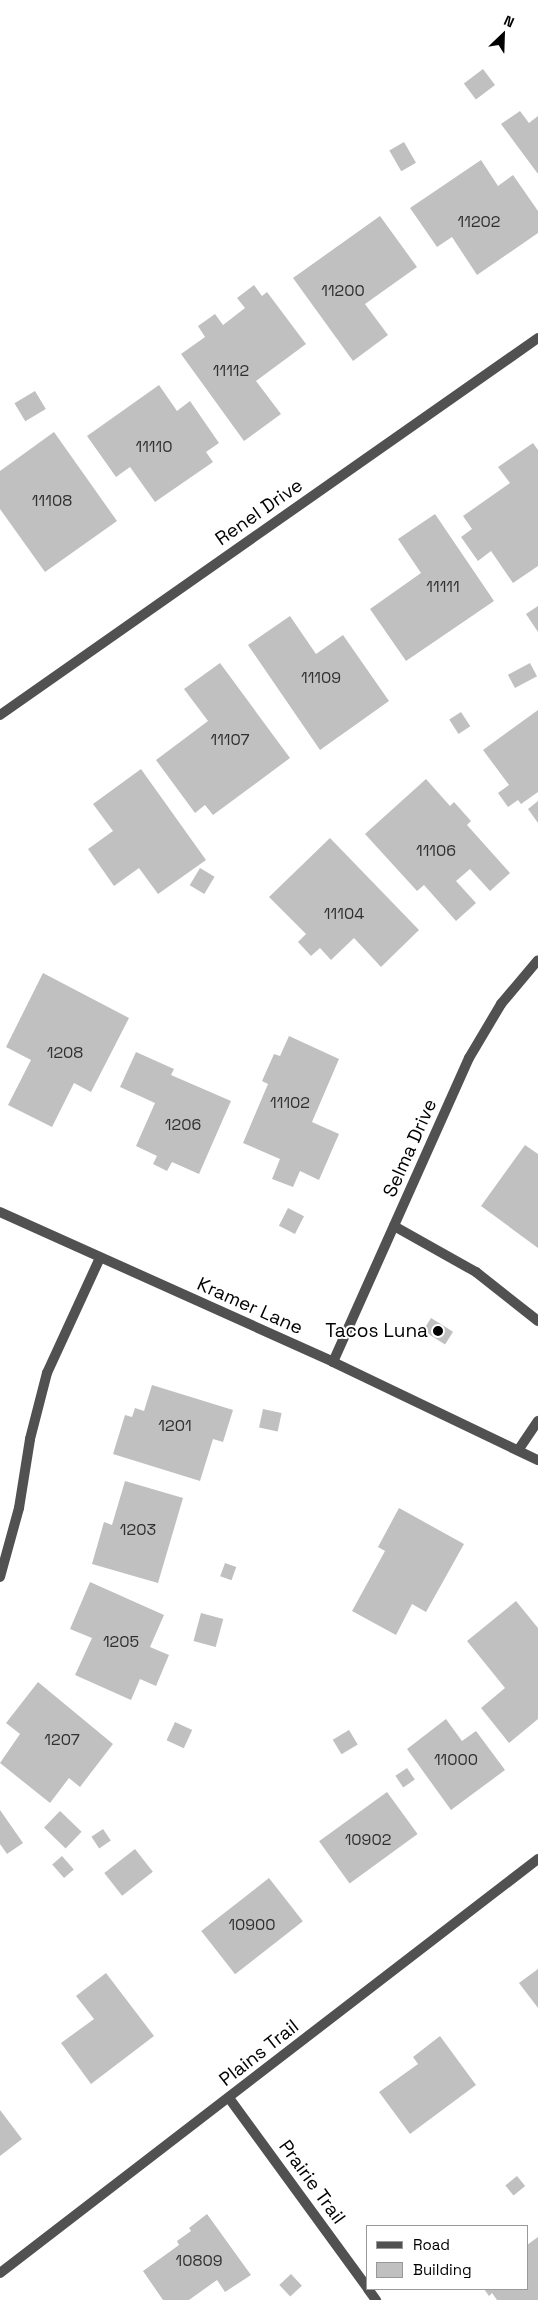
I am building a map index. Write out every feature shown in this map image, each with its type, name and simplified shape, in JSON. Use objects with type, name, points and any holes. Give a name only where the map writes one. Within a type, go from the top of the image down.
[{"type":"street","name":"Renel Drive","points":[[0,715],[538,338]]},
{"type":"street","name":"Selma Drive","points":[[334,1362],[469,1058],[501,1004],[538,960]]},
{"type":"street","name":"Kramer Lane","points":[[0,1212],[334,1362],[519,1449],[538,1460]]},
{"type":"street","points":[[394,1226],[476,1272],[538,1321]]},
{"type":"street","points":[[0,1577],[19,1508],[30,1439],[47,1373],[100,1258]]},
{"type":"street","points":[[519,1449],[538,1422]]},
{"type":"street","name":"Plains Trail","points":[[0,2273],[538,1859]]},
{"type":"street","name":"Prairie Trail","points":[[229,2098],[366,2285]]},
{"type":"building","points":[[483,69],[495,85],[476,99],[464,83]]},
{"type":"building","points":[[520,111],[529,123],[538,116],[538,174],[501,124]]},
{"type":"building","points":[[404,142],[416,163],[401,171],[389,150]]},
{"type":"building","points":[[481,160],[498,186],[513,175],[538,211],[538,233],[477,275],[452,237],[437,247],[410,208]]},
{"type":"building","points":[[380,216],[417,267],[365,304],[388,335],[353,361],[293,278]]},
{"type":"building","points":[[254,285],[262,296],[267,292],[306,344],[256,381],[281,414],[244,441],[181,354],[205,337],[198,326],[215,314],[223,325],[245,308],[237,298]]},
{"type":"building","points":[[159,385],[177,411],[190,401],[219,443],[206,452],[213,462],[155,502],[130,467],[116,477],[87,436]]},
{"type":"building","points":[[35,391],[46,409],[25,421],[14,403]]},
{"type":"building","points":[[54,432],[117,521],[45,572],[0,509],[0,471]]},
{"type":"building","points":[[533,443],[538,450],[538,566],[513,583],[491,551],[478,561],[461,537],[472,529],[463,516],[510,483],[498,467]]},
{"type":"building","points":[[435,514],[494,601],[406,661],[370,609],[421,573],[398,539]]},
{"type":"building","points":[[538,606],[538,632],[526,614]]},
{"type":"building","points":[[290,616],[316,654],[343,635],[389,701],[320,750],[248,645]]},
{"type":"building","points":[[220,663],[290,758],[213,815],[205,805],[195,813],[156,760],[208,721],[184,689]]},
{"type":"building","points":[[530,663],[537,676],[515,688],[508,675]]},
{"type":"building","points":[[538,710],[538,792],[521,804],[518,800],[508,807],[498,793],[509,785],[483,750]]},
{"type":"building","points":[[461,712],[470,726],[459,734],[449,720]]},
{"type":"building","points":[[141,769],[206,860],[158,894],[139,868],[114,886],[88,849],[113,831],[93,804]]},
{"type":"building","points":[[426,779],[450,806],[454,802],[471,821],[467,825],[510,873],[490,891],[470,869],[456,881],[476,903],[456,921],[424,885],[417,891],[365,834]]},
{"type":"building","points":[[538,801],[538,823],[528,809]]},
{"type":"building","points":[[330,838],[419,930],[381,967],[354,938],[331,960],[320,948],[311,956],[298,942],[306,934],[269,897]]},
{"type":"building","points":[[200,868],[215,877],[204,894],[190,885]]},
{"type":"building","points":[[43,973],[129,1018],[91,1092],[74,1083],[52,1127],[8,1105],[31,1060],[6,1047]]},
{"type":"building","points":[[289,1036],[339,1059],[312,1122],[339,1134],[319,1180],[300,1171],[293,1187],[272,1179],[280,1159],[243,1143],[268,1084],[262,1081],[274,1054],[280,1056]]},
{"type":"building","points":[[136,1052],[174,1069],[171,1075],[231,1101],[199,1174],[172,1162],[167,1171],[153,1164],[157,1156],[136,1146],[155,1103],[120,1087]]},
{"type":"building","points":[[525,1145],[538,1154],[538,1248],[481,1206]]},
{"type":"building","points":[[288,1208],[304,1216],[295,1234],[279,1226]]},
{"type":"building","name":"Tacos Luna","points":[[431,1318],[453,1332],[445,1344],[423,1331]]},
{"type":"building","points":[[152,1385],[233,1410],[223,1442],[213,1439],[200,1481],[113,1454],[125,1415],[132,1417],[135,1408],[144,1411]]},
{"type":"building","points":[[263,1409],[282,1413],[278,1432],[259,1428]]},
{"type":"building","points":[[125,1481],[183,1498],[158,1583],[92,1564],[104,1522],[112,1525]]},
{"type":"building","points":[[399,1508],[464,1544],[426,1612],[412,1604],[396,1635],[352,1611],[385,1551],[378,1547]]},
{"type":"building","points":[[225,1563],[236,1567],[231,1580],[220,1576]]},
{"type":"building","points":[[90,1582],[164,1615],[150,1647],[169,1655],[156,1686],[140,1679],[131,1700],[75,1675],[92,1638],[70,1629]]},
{"type":"building","points":[[516,1601],[538,1628],[538,1719],[509,1743],[481,1708],[505,1688],[467,1641]]},
{"type":"building","points":[[201,1613],[223,1619],[216,1647],[193,1641]]},
{"type":"building","points":[[38,1682],[113,1744],[80,1787],[69,1778],[50,1803],[0,1763],[20,1734],[6,1723]]},
{"type":"building","points":[[446,1719],[462,1741],[476,1731],[505,1770],[451,1810],[407,1749]]},
{"type":"building","points":[[175,1722],[192,1730],[184,1748],[167,1740]]},
{"type":"building","points":[[349,1730],[358,1745],[341,1754],[333,1740]]},
{"type":"building","points":[[407,1768],[415,1780],[403,1787],[395,1776]]},
{"type":"building","points":[[387,1792],[418,1834],[350,1883],[319,1841]]},
{"type":"building","points":[[0,1810],[23,1843],[7,1854],[0,1844]]},
{"type":"building","points":[[60,1811],[82,1832],[66,1848],[44,1828]]},
{"type":"building","points":[[103,1829],[111,1841],[99,1848],[91,1837]]},
{"type":"building","points":[[135,1849],[153,1872],[122,1896],[104,1873]]},
{"type":"building","points":[[62,1856],[74,1870],[64,1878],[52,1865]]},
{"type":"building","points":[[269,1878],[303,1921],[235,1974],[201,1931]]},
{"type":"building","points":[[538,1969],[538,2008],[519,1983]]},
{"type":"building","points":[[106,1973],[154,2036],[91,2084],[61,2043],[94,2019],[76,1996]]},
{"type":"building","points":[[440,2036],[476,2085],[410,2134],[379,2092],[418,2064],[413,2057]]},
{"type":"building","points":[[0,2110],[22,2139],[0,2156]]},
{"type":"building","points":[[517,2176],[525,2186],[514,2196],[505,2185]]},
{"type":"building","points":[[207,2214],[251,2275],[225,2292],[217,2280],[189,2300],[163,2300],[143,2271],[179,2245],[177,2241],[191,2231],[189,2228]]},
{"type":"building","points":[[538,2237],[538,2300],[497,2300],[492,2293],[489,2296],[485,2290],[528,2290],[528,2244]]},
{"type":"building","points":[[291,2274],[302,2286],[290,2297],[279,2285]]},
{"type":"place","name":"Tacos Luna","points":[[438,1331]]}]
